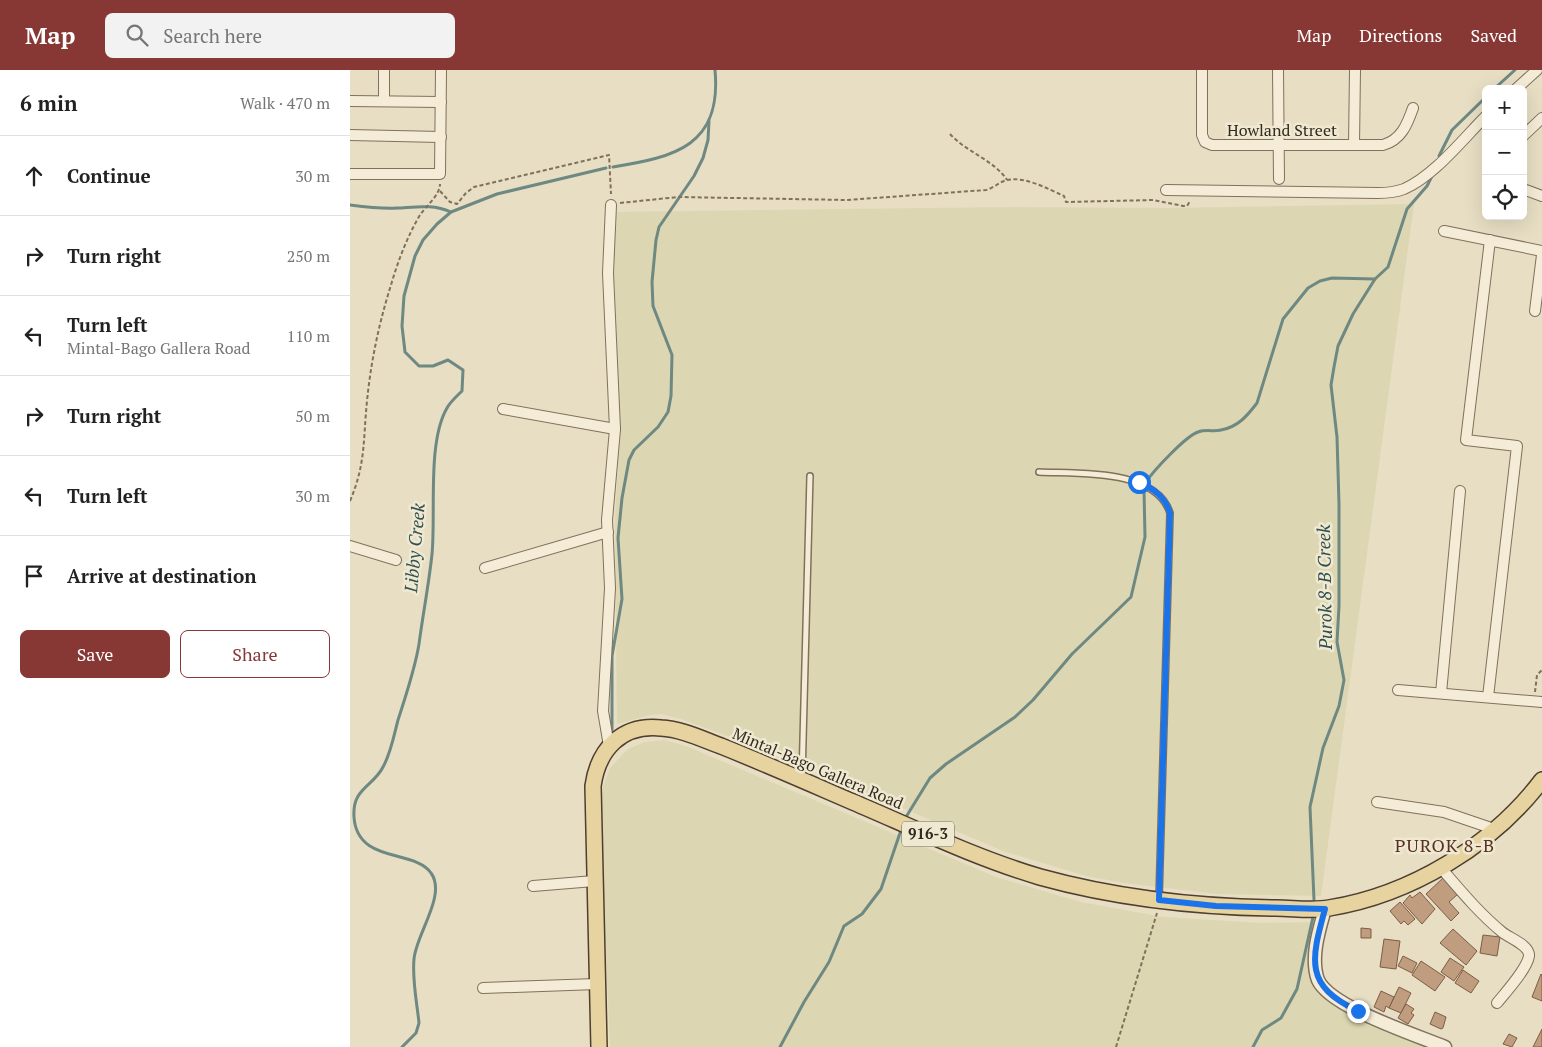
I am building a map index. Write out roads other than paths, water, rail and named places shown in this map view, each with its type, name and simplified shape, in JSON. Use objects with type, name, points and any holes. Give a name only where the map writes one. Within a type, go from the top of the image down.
[{"type":"main road","name":"Mintal-Bago Gallera Road","points":[[598,1047],[594,881],[593,786],[595,770],[609,746],[619,738],[638,729],[663,728],[707,741],[998,863],[1084,888],[1159,900],[1216,906],[1325,909],[1379,895],[1420,879],[1441,868],[1494,829],[1533,792],[1542,780]]},
{"type":"street","points":[[384,70],[384,101]]},
{"type":"street","points":[[350,174],[440,174],[441,70]]},
{"type":"street","name":"Howland Street","points":[[1202,70],[1202,135],[1205,142],[1212,145],[1383,145],[1397,139],[1404,129],[1413,108]]},
{"type":"street","points":[[1278,70],[1278,179]]},
{"type":"street","points":[[1354,145],[1355,70]]},
{"type":"street","points":[[1520,85],[1537,70]]},
{"type":"street","points":[[350,101],[441,102]]},
{"type":"street","points":[[1527,132],[1542,118]]},
{"type":"street","points":[[1166,190],[1378,193],[1399,190],[1416,182],[1440,162],[1482,120]]},
{"type":"street","points":[[350,135],[440,137]]},
{"type":"street","points":[[1527,190],[1542,196]]},
{"type":"street","points":[[609,746],[603,711],[610,588],[608,532],[614,429],[608,273],[611,205]]},
{"type":"street","points":[[1444,231],[1542,253],[1535,311]]},
{"type":"street","points":[[1488,697],[1516,446],[1466,440],[1490,240]]},
{"type":"street","points":[[503,409],[614,429]]},
{"type":"street","points":[[1441,693],[1460,491]]},
{"type":"street","points":[[484,568],[608,532]]},
{"type":"street","points":[[350,546],[396,560]]},
{"type":"street","points":[[1398,690],[1538,702]]},
{"type":"street","points":[[1377,802],[1444,812],[1494,829]]},
{"type":"street","points":[[1441,868],[1476,908],[1502,932],[1527,948],[1529,954],[1527,964],[1497,1003]]},
{"type":"street","points":[[532,886],[594,881]]},
{"type":"street","points":[[1325,909],[1316,947],[1315,966],[1318,980],[1325,991],[1346,1006],[1445,1047]]},
{"type":"street","points":[[484,988],[597,984]]},
{"type":"lane","points":[[1039,472],[1097,474],[1139,482],[1159,494],[1167,503],[1170,513],[1159,900]]},
{"type":"lane","points":[[802,780],[810,476]]},
{"type":"waterway","name":"Libby Creek","points":[[613,167],[656,158],[674,152],[690,143],[702,131],[711,116],[715,96],[715,70]]},
{"type":"waterway","points":[[1498,85],[1515,70]]},
{"type":"waterway","points":[[1439,156],[1452,130],[1482,101]]},
{"type":"waterway","points":[[612,730],[612,656],[622,599],[618,538],[622,498],[629,460],[634,450],[658,427],[668,412],[671,396],[672,355],[653,306],[652,282],[656,240],[659,227],[694,176],[703,158],[708,140],[709,121]]},
{"type":"waterway","name":"Libby Creek","points":[[402,1047],[416,1033],[419,1023],[414,983],[414,959],[433,903],[435,882],[431,873],[423,866],[375,849],[365,842],[358,832],[354,817],[354,807],[360,794],[379,774],[386,762],[415,663],[432,554],[437,440],[441,422],[447,408],[462,391],[463,370],[448,360],[433,366],[419,366],[405,352],[402,326],[404,296],[415,256],[423,240],[451,212],[497,194],[606,168]]},
{"type":"waterway","name":"Purok 8-B Creek","points":[[1314,900],[1310,807],[1323,748],[1339,706],[1344,680],[1337,642],[1339,504],[1337,437],[1331,385],[1338,346],[1353,314],[1375,279],[1388,267],[1407,209],[1427,186],[1432,176]]},
{"type":"waterway","points":[[350,205],[386,208],[431,207],[451,212]]},
{"type":"waterway","points":[[1146,482],[1170,454],[1193,435],[1201,431],[1227,429],[1237,424],[1250,412],[1257,403],[1283,319],[1308,288],[1320,281],[1332,278],[1375,279]]},
{"type":"waterway","points":[[906,817],[930,778],[946,764],[1015,717],[1033,700],[1072,654],[1131,597],[1145,537],[1144,490]]},
{"type":"waterway","points":[[780,1047],[804,1002],[829,962],[844,926],[862,914],[881,889],[900,833]]},
{"type":"waterway","name":"Purok 8-B Creek","points":[[1253,1047],[1262,1030],[1281,1018],[1297,989],[1313,917]]},
{"type":"district","name":"PUROK 8-B","points":[[1445,846]]}]
